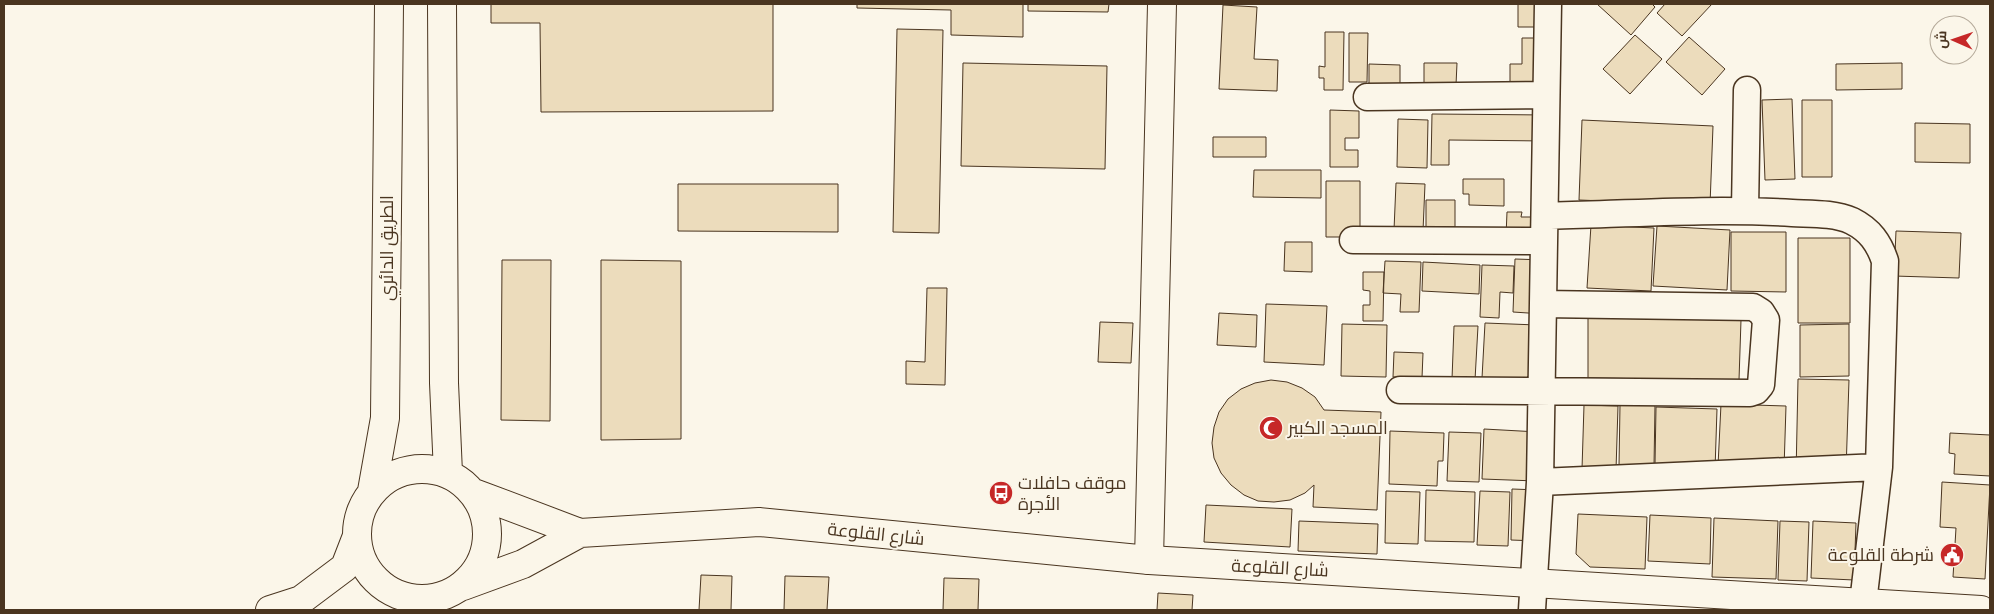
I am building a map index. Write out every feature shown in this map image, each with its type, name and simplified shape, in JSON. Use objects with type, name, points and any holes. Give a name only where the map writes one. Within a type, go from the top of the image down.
[{"type":"main road","name":"الطريق الدائري","points":[[372,491],[385,418],[389,4]]},
{"type":"main road","points":[[442,4],[444,383],[448,473]]},
{"type":"main road","points":[[1149,560],[1162,4]]},
{"type":"main road","points":[[415,600],[397,595],[381,585],[368,571],[360,554],[357,536],[358,520],[372,491],[388,478],[407,470],[427,468],[448,473],[474,493],[484,511],[488,532],[483,558],[477,571],[463,586]]},
{"type":"main road","points":[[474,493],[580,533]]},
{"type":"main road","name":"شارع القلوعة","points":[[580,533],[760,522],[1149,560],[1981,610]]},
{"type":"main road","points":[[390,610],[415,600],[432,599],[448,595],[463,586],[523,564],[580,533]]},
{"type":"main road","points":[[270,610],[301,600],[345,567],[357,536]]},
{"type":"street","points":[[1532,610],[1540,482],[1548,4]]},
{"type":"street","points":[[1745,210],[1747,90]]},
{"type":"street","points":[[1367,97],[1546,95]]},
{"type":"street","points":[[1353,240],[1544,229],[1745,210],[1833,216],[1852,221],[1870,232],[1880,247],[1884,261],[1879,467],[1863,603]]},
{"type":"street","points":[[1400,390],[1750,393],[1756,391],[1760,385],[1766,320],[1761,312],[1753,307],[1543,304]]},
{"type":"street","points":[[1540,482],[1879,467]]},
{"type":"building","points":[[491,4],[773,4],[773,111],[541,112],[540,23],[491,23]]},
{"type":"building","points":[[857,4],[1023,4],[1023,37],[951,35],[951,10],[857,8]]},
{"type":"building","points":[[1028,4],[1109,4],[1108,12],[1028,11]]},
{"type":"building","points":[[1518,4],[1542,4],[1542,27],[1518,27]]},
{"type":"building","points":[[1597,4],[1652,4],[1655,7],[1631,35]]},
{"type":"building","points":[[1665,4],[1712,4],[1682,36],[1657,13]]},
{"type":"building","points":[[1223,5],[1257,7],[1254,59],[1278,60],[1277,91],[1219,89]]},
{"type":"building","points":[[897,29],[943,30],[939,233],[893,232]]},
{"type":"building","points":[[1325,32],[1344,32],[1343,90],[1324,90],[1324,78],[1319,78],[1319,66],[1325,67]]},
{"type":"building","points":[[1349,33],[1368,33],[1367,82],[1349,82]]},
{"type":"building","points":[[1635,35],[1662,59],[1630,94],[1603,69]]},
{"type":"building","points":[[1689,37],[1725,69],[1702,95],[1666,62]]},
{"type":"building","points":[[1522,38],[1542,38],[1542,85],[1510,85],[1510,64],[1522,64]]},
{"type":"building","points":[[963,63],[1107,66],[1105,169],[961,166]]},
{"type":"building","points":[[1424,63],[1457,63],[1456,85],[1424,85]]},
{"type":"building","points":[[1902,63],[1902,89],[1836,90],[1836,64]]},
{"type":"building","points":[[1369,64],[1400,65],[1400,86],[1369,86]]},
{"type":"building","points":[[1792,99],[1795,179],[1765,180],[1762,100]]},
{"type":"building","points":[[1802,100],[1832,100],[1832,177],[1802,177]]},
{"type":"building","points":[[1330,110],[1359,111],[1359,138],[1345,138],[1345,150],[1358,150],[1358,167],[1330,167]]},
{"type":"building","points":[[1432,114],[1547,115],[1547,141],[1449,140],[1449,165],[1431,165]]},
{"type":"building","points":[[1398,119],[1428,120],[1427,168],[1397,167]]},
{"type":"building","points":[[1582,120],[1713,126],[1710,205],[1579,200]]},
{"type":"building","points":[[1915,123],[1970,124],[1970,163],[1915,162]]},
{"type":"building","points":[[1213,137],[1266,137],[1266,157],[1213,157]]},
{"type":"building","points":[[1254,170],[1321,170],[1321,198],[1253,197]]},
{"type":"building","points":[[1463,179],[1504,179],[1504,206],[1469,205],[1469,194],[1463,194]]},
{"type":"building","points":[[1326,181],[1360,181],[1360,237],[1326,237]]},
{"type":"building","points":[[1396,183],[1425,184],[1423,231],[1394,230]]},
{"type":"building","points":[[678,184],[838,184],[838,232],[678,231]]},
{"type":"building","points":[[1426,200],[1455,200],[1455,227],[1426,227]]},
{"type":"building","points":[[1507,212],[1522,212],[1521,217],[1534,217],[1541,238],[1506,236]]},
{"type":"building","points":[[1591,225],[1654,228],[1651,291],[1587,288]]},
{"type":"building","points":[[1657,226],[1730,230],[1727,290],[1653,286]]},
{"type":"building","points":[[1896,231],[1961,233],[1959,278],[1894,276]]},
{"type":"building","points":[[1731,232],[1786,232],[1786,292],[1731,291]]},
{"type":"building","points":[[1798,238],[1850,238],[1850,323],[1798,323]]},
{"type":"building","points":[[1285,242],[1312,242],[1312,272],[1284,271]]},
{"type":"building","points":[[1515,259],[1545,260],[1543,314],[1513,312]]},
{"type":"building","points":[[502,260],[551,260],[550,421],[501,420]]},
{"type":"building","points":[[601,260],[681,261],[681,439],[601,440]]},
{"type":"building","points":[[1385,261],[1421,262],[1419,312],[1400,312],[1401,294],[1383,293]]},
{"type":"building","points":[[1423,262],[1480,265],[1479,294],[1422,291]]},
{"type":"building","points":[[1482,265],[1514,266],[1513,293],[1500,292],[1499,318],[1480,317]]},
{"type":"building","points":[[1363,272],[1384,272],[1383,321],[1363,321],[1363,305],[1370,305],[1370,291],[1363,290]]},
{"type":"building","points":[[927,288],[947,288],[945,385],[906,384],[906,361],[925,362]]},
{"type":"building","points":[[1266,304],[1327,306],[1324,365],[1264,362]]},
{"type":"building","points":[[1219,313],[1257,315],[1256,347],[1217,345]]},
{"type":"building","points":[[1588,318],[1741,320],[1739,380],[1588,378]]},
{"type":"building","points":[[1100,322],[1133,323],[1131,363],[1098,362]]},
{"type":"building","points":[[1485,323],[1537,325],[1535,380],[1482,378]]},
{"type":"building","points":[[1342,324],[1387,325],[1386,377],[1341,376]]},
{"type":"building","points":[[1849,324],[1849,376],[1800,377],[1800,325]]},
{"type":"building","points":[[1454,326],[1478,326],[1475,380],[1452,379]]},
{"type":"building","points":[[1394,352],[1423,353],[1422,378],[1393,377]]},
{"type":"building","points":[[1798,379],[1849,380],[1846,471],[1796,475]]},
{"type":"building","points":[[1271,380],[1287,382],[1302,388],[1315,397],[1324,410],[1381,412],[1377,510],[1313,507],[1314,485],[1305,493],[1290,500],[1258,501],[1244,495],[1231,485],[1221,473],[1214,458],[1212,443],[1214,427],[1219,412],[1228,399],[1241,389],[1255,383]]},
{"type":"building","points":[[1721,404],[1786,406],[1784,469],[1718,466]]},
{"type":"building","points":[[1584,405],[1618,406],[1616,470],[1582,469]]},
{"type":"building","points":[[1620,405],[1655,405],[1654,466],[1619,466]]},
{"type":"building","points":[[1656,407],[1717,409],[1715,470],[1684,465],[1655,464]]},
{"type":"building","points":[[1484,429],[1538,432],[1536,481],[1482,479]]},
{"type":"building","points":[[1390,431],[1444,433],[1443,461],[1438,461],[1437,486],[1389,484]]},
{"type":"building","points":[[1449,432],[1481,433],[1479,482],[1447,481]]},
{"type":"building","points":[[1950,433],[1990,435],[1990,476],[1954,474],[1955,454],[1949,453]]},
{"type":"building","points":[[1942,482],[1990,485],[1985,579],[1953,577],[1956,528],[1940,527]]},
{"type":"building","points":[[1512,489],[1539,490],[1537,541],[1511,540]]},
{"type":"building","points":[[1426,490],[1475,492],[1474,542],[1425,541]]},
{"type":"building","points":[[1386,491],[1420,492],[1418,544],[1385,543]]},
{"type":"building","points":[[1480,491],[1510,492],[1508,546],[1477,545]]},
{"type":"building","points":[[1206,505],[1292,509],[1290,547],[1204,542]]},
{"type":"building","points":[[1578,514],[1647,517],[1645,569],[1590,567],[1576,554]]},
{"type":"building","points":[[1650,515],[1711,518],[1710,564],[1648,561]]},
{"type":"building","points":[[1714,518],[1778,521],[1776,579],[1712,577]]},
{"type":"building","points":[[1299,521],[1378,524],[1377,554],[1298,551]]},
{"type":"building","points":[[1780,521],[1809,522],[1807,581],[1778,580]]},
{"type":"building","points":[[1813,521],[1856,523],[1854,580],[1811,578]]},
{"type":"building","points":[[701,575],[732,576],[731,610],[699,610]]},
{"type":"building","points":[[785,576],[829,577],[827,610],[784,610]]},
{"type":"building","points":[[944,578],[979,579],[978,610],[943,610]]},
{"type":"building","points":[[1158,593],[1193,595],[1192,610],[1157,610]]},
{"type":"place","name":"المسجد الكبير","points":[[1271,428]]},
{"type":"place","name":"موقف حافلات الأجرة","points":[[1001,493]]},
{"type":"place","name":"شرطة القلوعة","points":[[1952,555]]}]
